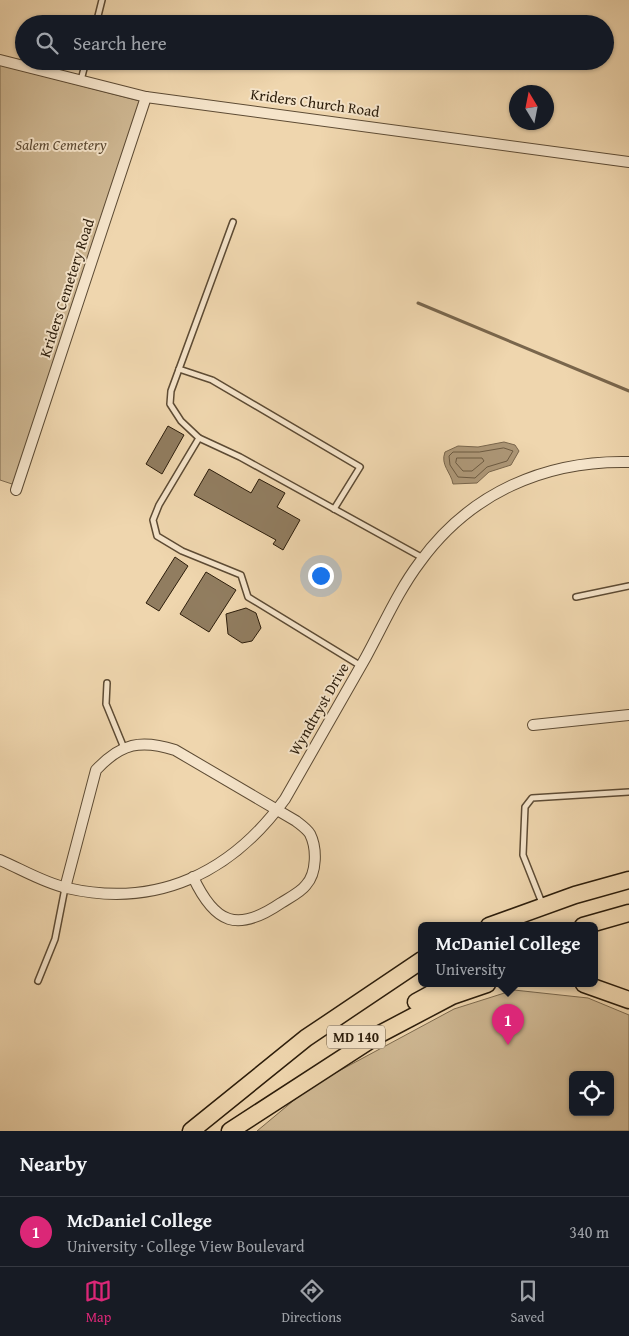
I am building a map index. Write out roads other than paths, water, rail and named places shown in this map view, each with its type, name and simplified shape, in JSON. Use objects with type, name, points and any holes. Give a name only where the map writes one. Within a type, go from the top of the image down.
[{"type":"highway","points":[[501,922],[544,906],[629,880]]},
{"type":"highway","points":[[597,922],[629,913]]},
{"type":"highway","name":"MD 140","points":[[191,1131],[306,1038],[418,963]]},
{"type":"highway","name":"MD 140","points":[[224,1131],[318,1062],[386,1018],[443,987]]},
{"type":"highway","points":[[230,1131],[378,1035],[452,996],[478,987]]},
{"type":"highway","points":[[592,987],[629,1000]]},
{"type":"street","name":"Kriders Church Road","points":[[0,60],[15,64]]},
{"type":"street","name":"Kriders Church Road","points":[[40,70],[146,97],[269,112],[629,162]]},
{"type":"street","name":"Kriders Cemetery Road","points":[[16,490],[146,97]]},
{"type":"street","name":"Wyndtryst Drive","points":[[0,860],[65,888],[102,894],[143,893],[178,884],[213,868],[243,848],[278,809],[329,726],[423,558],[451,526],[492,495],[513,484],[561,467],[598,462],[629,462]]},
{"type":"street","points":[[533,725],[629,715]]},
{"type":"street","points":[[65,888],[96,770],[108,758],[124,748],[139,744],[155,744],[175,750],[278,809],[296,821],[309,833],[312,839],[315,856],[313,871],[306,885],[265,914],[250,920],[233,920],[217,913],[206,902],[193,877]]},
{"type":"lane","points":[[98,15],[102,0]]},
{"type":"lane","points":[[81,80],[84,70]]},
{"type":"lane","points":[[233,222],[171,391],[170,404],[181,421],[199,438],[240,457],[423,558]]},
{"type":"lane","points":[[179,369],[212,380],[360,467],[334,509]]},
{"type":"lane","points":[[199,438],[159,505],[153,520],[157,536],[182,552],[241,575],[248,597],[361,666]]},
{"type":"lane","points":[[576,597],[629,586]]},
{"type":"lane","points":[[107,683],[106,704],[124,748]]},
{"type":"lane","points":[[544,906],[523,855],[525,806],[532,798],[629,792]]},
{"type":"lane","points":[[38,981],[55,939],[65,888]]},
{"type":"water","points":[[504,442],[515,445],[519,451],[511,465],[489,472],[477,483],[453,484],[444,461],[445,452],[458,446],[478,447]]},
{"type":"waterway","points":[[418,303],[629,391]]},
{"type":"place","name":"McDaniel College","points":[[508,1045]]},
{"type":"park label","name":"Salem Cemetery","points":[[61,145]]}]
